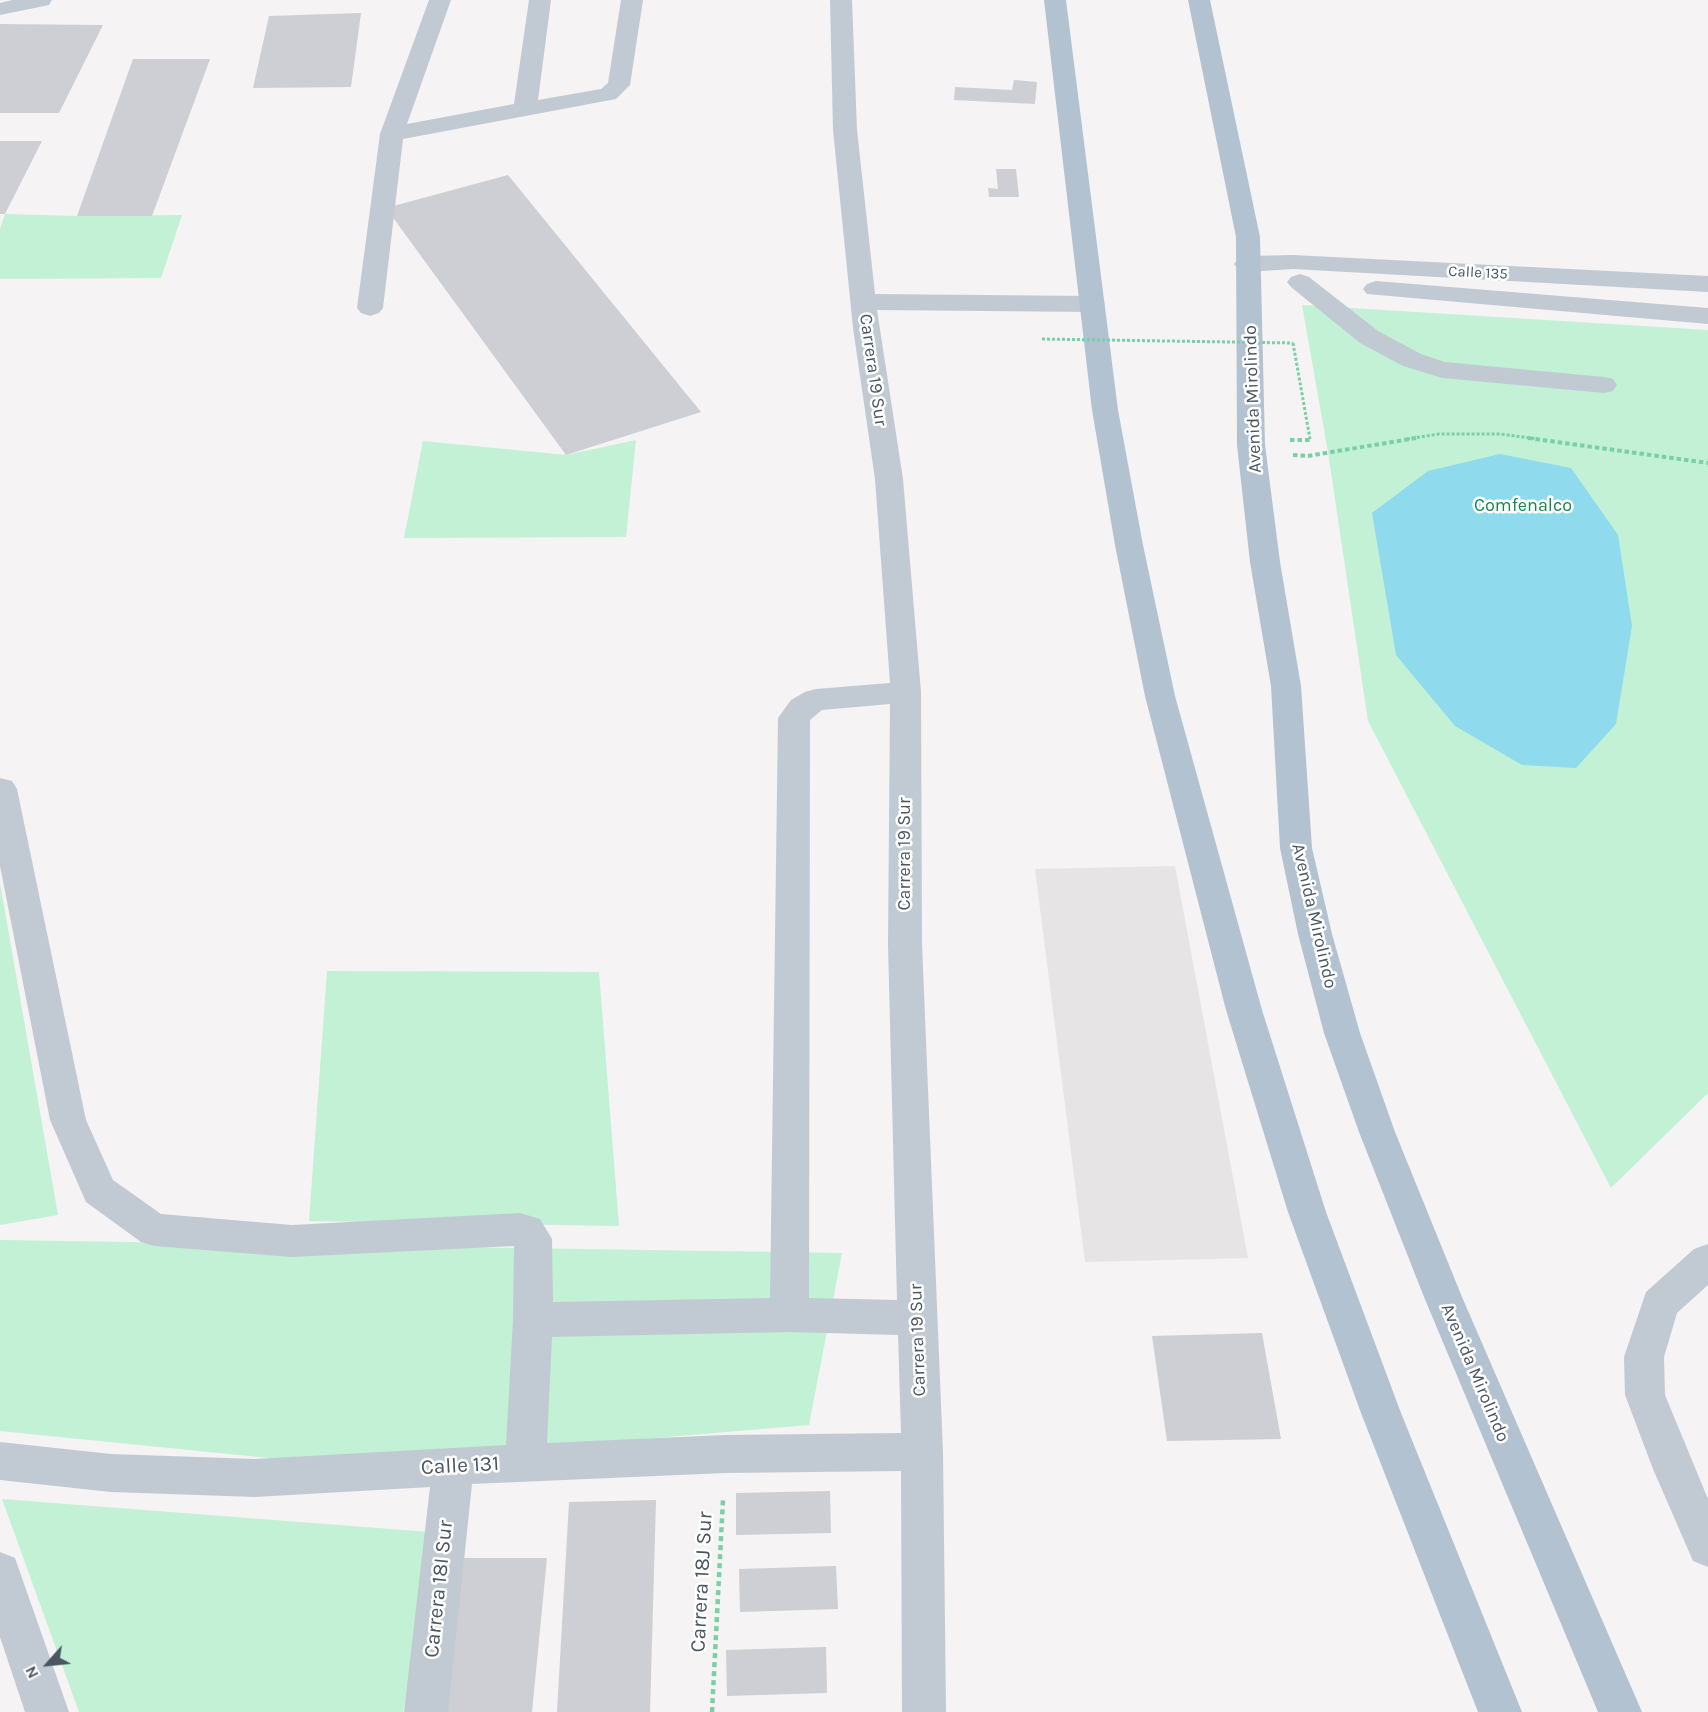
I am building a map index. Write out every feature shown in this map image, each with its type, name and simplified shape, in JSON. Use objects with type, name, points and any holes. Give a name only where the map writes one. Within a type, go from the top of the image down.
[{"type":"main road","points":[[1055,0],[1105,410],[1129,545],[1160,696],[1244,1010],[1315,1234],[1381,1413],[1500,1712]]},
{"type":"main road","name":"Avenida Mirolindo","points":[[1199,0],[1248,237],[1251,445],[1265,562],[1286,686],[1296,848],[1315,934],[1342,1033],[1377,1132],[1443,1297],[1620,1712]]},
{"type":"street","points":[[0,9],[41,0]]},
{"type":"street","points":[[370,308],[392,134],[440,0]]},
{"type":"street","points":[[525,110],[540,0]]},
{"type":"street","points":[[392,134],[608,94],[619,85],[632,0]]},
{"type":"street","name":"Carrera 19 Sur","points":[[841,0],[845,130],[864,302],[889,479],[906,692],[905,944],[922,1452],[924,1712]]},
{"type":"street","name":"Calle 135","points":[[1247,264],[1296,272],[1708,284]]},
{"type":"street","points":[[1296,272],[1708,316]]},
{"type":"street","points":[[1296,272],[1369,337],[1412,360],[1442,370],[1604,386]]},
{"type":"street","points":[[864,302],[1092,304]]},
{"type":"street","points":[[789,1315],[794,718],[802,708],[816,700],[906,692]]},
{"type":"street","points":[[1,789],[68,1120],[99,1191],[154,1230],[292,1241],[520,1229],[527,1231],[533,1239],[533,1320],[525,1462]]},
{"type":"street","points":[[1708,1261],[1659,1304],[1644,1357],[1645,1395],[1708,1547]]},
{"type":"street","points":[[533,1320],[789,1315],[917,1318]]},
{"type":"street","name":"Calle 131","points":[[0,1461],[111,1473],[255,1478],[525,1462],[725,1454],[922,1452]]},
{"type":"street","name":"Carrera 18I Sur","points":[[426,1712],[453,1466]]},
{"type":"street","points":[[0,1572],[46,1712]]},
{"type":"path","points":[[1042,339],[1293,343],[1310,440]]},
{"type":"path","points":[[1308,456],[1439,434],[1500,434],[1708,464]]},
{"type":"path","name":"Carrera 18J Sur","points":[[712,1712],[725,1454]]},
{"type":"shaded area","points":[[1175,866],[1248,1258],[1085,1262],[1035,869]]},
{"type":"green space","points":[[5,214],[182,215],[161,278],[0,279],[0,229]]},
{"type":"green space","name":"Comfenalco","points":[[1302,305],[1708,330],[1708,1093],[1611,1188],[1368,721],[1328,452]]},
{"type":"green space","points":[[636,440],[626,537],[404,538],[423,441],[566,455]]},
{"type":"green space","points":[[0,883],[58,1215],[0,1225]]},
{"type":"green space","points":[[327,971],[599,972],[619,1226],[309,1221]]},
{"type":"green space","points":[[0,1240],[842,1253],[809,1425],[338,1465],[0,1431]]},
{"type":"green space","points":[[2,1499],[442,1533],[403,1712],[79,1712]]},
{"type":"water","points":[[1500,454],[1571,468],[1618,535],[1632,626],[1616,724],[1576,768],[1522,765],[1455,726],[1396,655],[1372,513],[1428,471]]},
{"type":"building","points":[[361,13],[351,87],[253,88],[269,16]]},
{"type":"building","points":[[0,24],[103,25],[59,113],[0,113]]},
{"type":"building","points":[[133,59],[210,59],[152,216],[77,216]]},
{"type":"building","points":[[1014,80],[1037,82],[1035,104],[954,100],[955,87],[1012,90]]},
{"type":"building","points":[[0,141],[42,141],[5,214],[0,214]]},
{"type":"building","points":[[996,169],[1016,169],[1019,197],[989,197],[988,188],[998,189]]},
{"type":"building","points":[[508,175],[701,412],[566,455],[386,208]]},
{"type":"building","points":[[1262,1333],[1281,1439],[1167,1441],[1152,1336]]},
{"type":"building","points":[[830,1491],[831,1533],[736,1535],[736,1493]]},
{"type":"building","points":[[656,1500],[650,1712],[557,1712],[569,1502]]},
{"type":"building","points":[[464,1558],[547,1558],[532,1712],[445,1712]]},
{"type":"building","points":[[836,1566],[838,1609],[740,1612],[739,1569]]},
{"type":"building","points":[[826,1647],[827,1693],[727,1696],[726,1650]]}]
